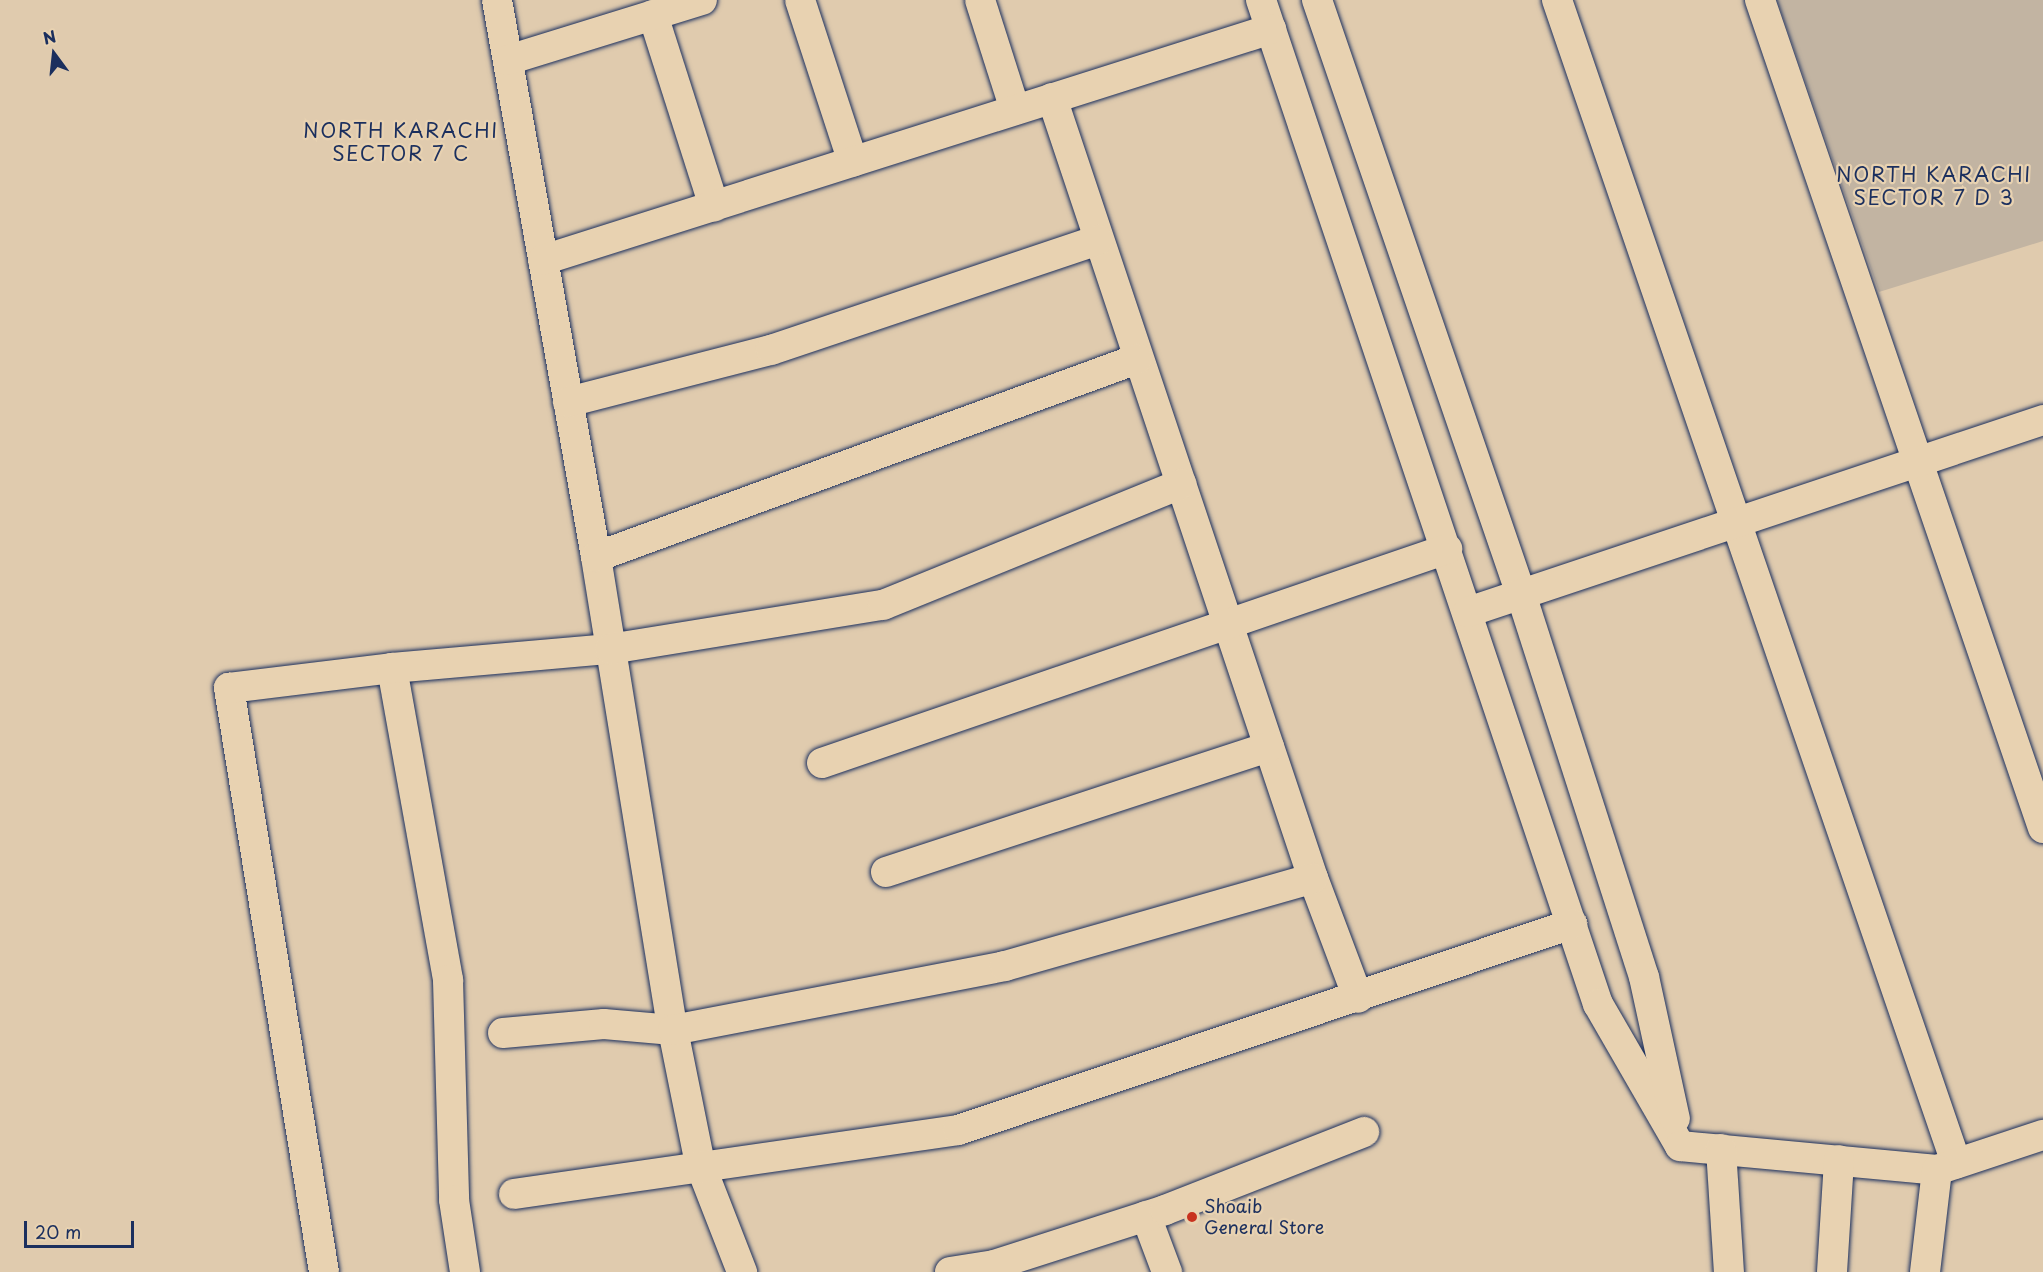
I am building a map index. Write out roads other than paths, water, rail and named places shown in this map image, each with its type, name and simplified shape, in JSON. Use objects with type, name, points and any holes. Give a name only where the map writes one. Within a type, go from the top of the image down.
[{"type":"street","points":[[497,0],[596,557],[673,1030],[700,1164],[742,1272]]},
{"type":"street","points":[[508,60],[702,0]]},
{"type":"street","points":[[800,0],[853,162]]},
{"type":"street","points":[[980,0],[1015,110]]},
{"type":"street","points":[[1261,0],[1598,1004],[1680,1146]]},
{"type":"street","points":[[1317,0],[1521,594],[1644,977],[1680,1146]]},
{"type":"street","points":[[1557,0],[1736,520],[1946,1166],[1925,1272]]},
{"type":"street","points":[[1760,0],[1920,461],[2043,828]]},
{"type":"street","points":[[653,15],[714,206]]},
{"type":"street","points":[[543,260],[1271,29]]},
{"type":"street","points":[[1052,98],[1137,359],[1313,878],[1358,999]]},
{"type":"street","points":[[568,402],[771,350],[1098,240]]},
{"type":"street","points":[[596,557],[1137,359]]},
{"type":"street","points":[[1468,612],[1736,520],[2043,420]]},
{"type":"street","points":[[324,1272],[230,688],[392,668],[610,650],[883,605],[1181,484]]},
{"type":"street","points":[[822,763],[1447,549]]},
{"type":"street","points":[[392,668],[448,980],[454,1200],[465,1272]]},
{"type":"street","points":[[886,872],[1269,747]]},
{"type":"street","points":[[503,1033],[604,1024],[673,1030],[1005,966],[1313,878]]},
{"type":"street","points":[[514,1194],[700,1164],[958,1130],[1358,999],[1572,924]]},
{"type":"street","points":[[950,1272],[1053,1259],[1146,1216],[1364,1132]]},
{"type":"street","points":[[1680,1146],[1839,1161],[1946,1166],[2043,1135]]},
{"type":"street","points":[[1721,1149],[1728,1272]]},
{"type":"street","points":[[1832,1272],[1839,1161]]},
{"type":"street","points":[[1146,1216],[1167,1272]]},
{"type":"place","name":"Shoaib General Store","points":[[1192,1217]]},
{"type":"district","name":"NORTH KARACHI SECTOR 7 C","points":[[401,142]]},
{"type":"district","name":"NORTH KARACHI SECTOR 7 D 3","points":[[1934,186]]}]
